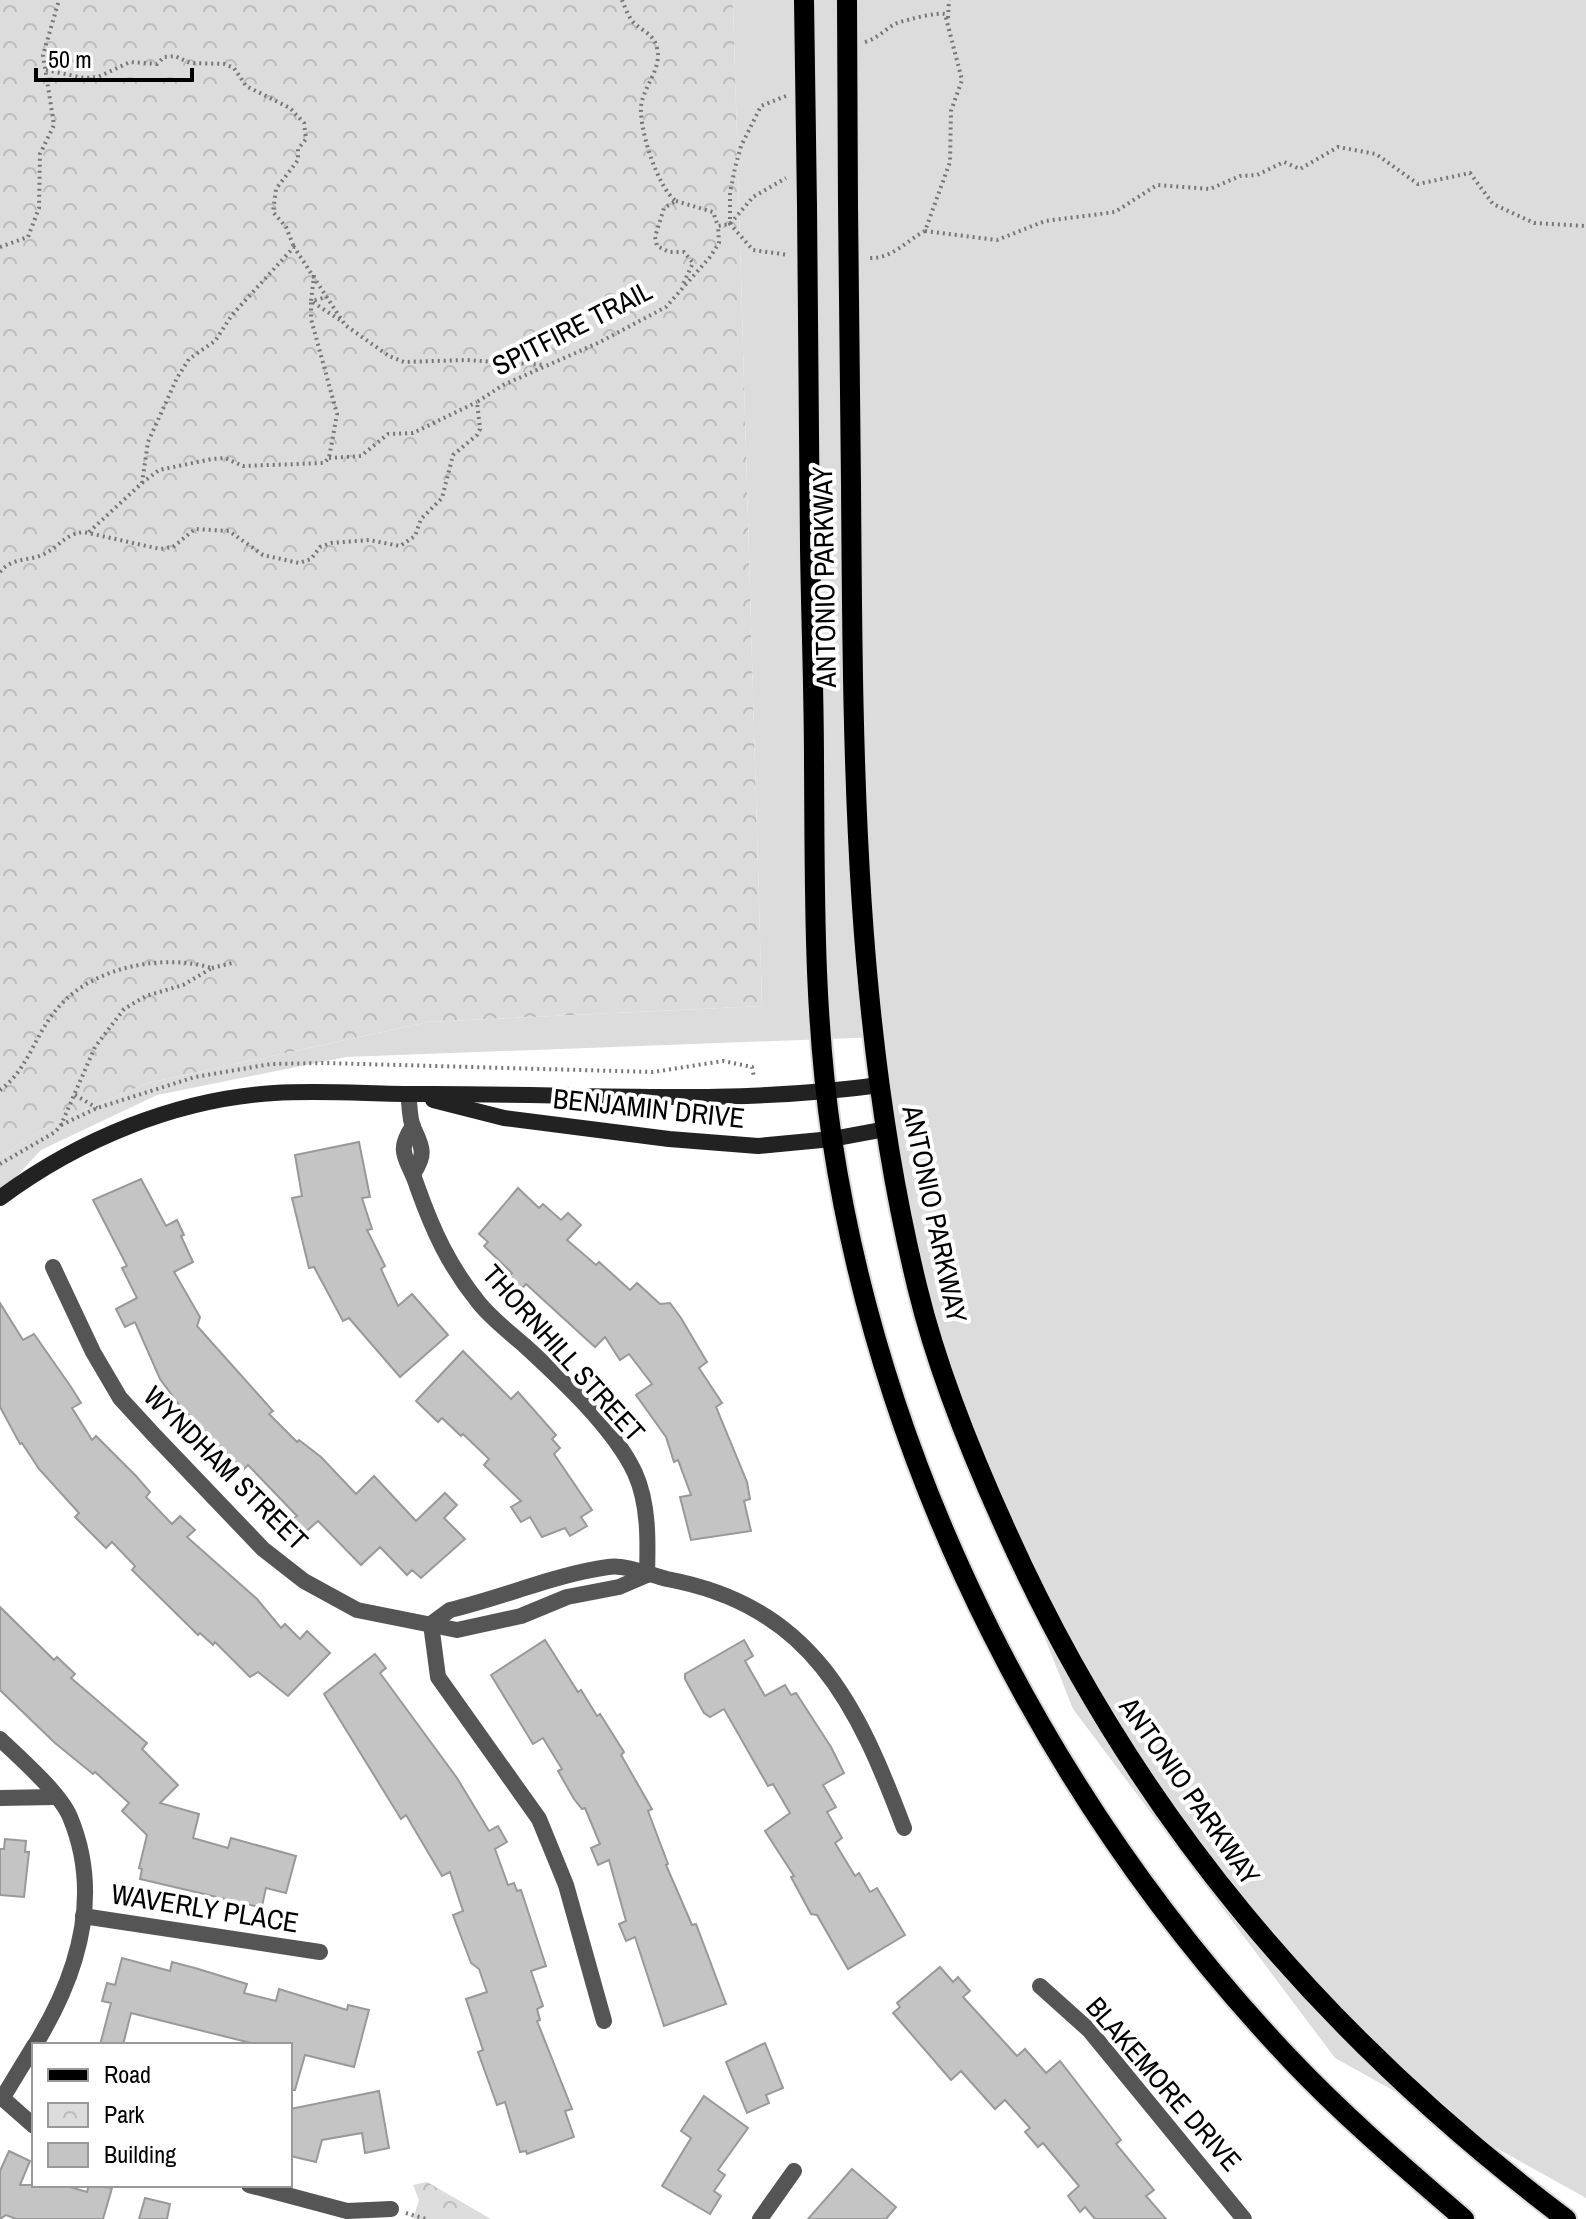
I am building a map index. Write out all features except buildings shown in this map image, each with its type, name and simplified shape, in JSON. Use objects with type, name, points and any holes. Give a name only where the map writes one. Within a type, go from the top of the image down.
[{"type":"main road","name":"ANTONIO PARKWAY","points":[[804,0],[815,764],[813,909],[832,1139],[850,1232],[880,1351],[915,1455],[968,1581],[1023,1694],[1113,1837],[1218,1977],[1292,2061],[1387,2152],[1464,2219]]},
{"type":"main road","name":"ANTONIO PARKWAY","points":[[847,0],[852,675],[865,953],[886,1129],[918,1291],[966,1439],[1030,1584],[1081,1681],[1125,1754],[1237,1908],[1358,2044],[1434,2114],[1566,2219]]},
{"type":"main road","name":"BENJAMIN DRIVE","points":[[0,1198],[73,1151],[180,1109],[272,1093],[569,1093],[758,1098],[880,1085]]},
{"type":"main road","name":"BENJAMIN DRIVE","points":[[408,1094],[504,1118],[669,1139],[758,1146],[832,1139],[886,1129]]},
{"type":"street","name":"THORNHILL STREET","points":[[408,1094],[413,1126],[422,1139],[422,1161],[413,1174],[436,1241],[480,1305],[558,1376],[608,1434],[635,1473],[648,1527],[647,1575]]},
{"type":"street","name":"WYNDHAM STREET","points":[[53,1267],[93,1352],[120,1398],[263,1549],[304,1581],[357,1610],[431,1624]]},
{"type":"street","points":[[604,2021],[566,1885],[539,1819],[438,1677],[431,1624],[450,1610],[612,1566],[716,1592],[752,1608],[798,1642],[828,1671],[855,1711],[904,1828]]},
{"type":"street","points":[[0,1739],[70,1814],[88,1879],[78,1954],[35,2043]]},
{"type":"street","points":[[0,1798],[55,1797]]},
{"type":"street","name":"WAVERLY PLACE","points":[[83,1916],[320,1952]]},
{"type":"street","name":"BLAKEMORE DRIVE","points":[[1040,1986],[1089,2030],[1244,2219]]},
{"type":"street","points":[[32,2049],[1,2097],[32,2124]]},
{"type":"street","points":[[760,2219],[794,2171]]},
{"type":"street","points":[[257,2187],[347,2211],[391,2209]]},
{"type":"path","points":[[0,247],[28,237],[39,208],[40,154],[54,125],[43,55],[59,0]]},
{"type":"path","points":[[622,0],[630,19],[649,33],[657,48],[656,66],[641,102],[642,130],[665,194],[665,207],[655,237],[657,246],[669,252],[684,252],[693,263],[679,291]]},
{"type":"path","points":[[948,21],[949,0]]},
{"type":"path","points":[[847,44],[876,39],[898,22],[938,12],[945,14],[948,21],[962,80],[951,111],[950,162],[925,231]]},
{"type":"path","points":[[46,70],[84,78],[98,77],[130,62],[157,64],[164,57],[175,56],[190,63],[224,64],[234,68],[246,86],[290,108],[304,123],[306,139],[298,149],[298,160],[276,189],[273,212],[286,227],[294,247],[345,325]]},
{"type":"path","points":[[804,255],[753,250],[730,224],[730,193],[741,146],[761,106],[806,92]]},
{"type":"path","points":[[861,258],[876,259],[892,254],[907,238],[925,231],[997,240],[1045,221],[1115,212],[1157,185],[1210,189],[1240,176],[1257,175],[1284,162],[1300,169],[1338,147],[1376,154],[1418,184],[1470,173],[1493,204],[1534,223],[1586,226]]},
{"type":"path","points":[[665,194],[676,201],[713,212],[718,226],[730,224],[753,197],[773,183],[807,170]]},
{"type":"path","points":[[665,207],[676,201]]},
{"type":"path","name":"SPITFIRE TRAIL","points":[[88,533],[160,549],[173,547],[195,529],[229,531],[263,555],[299,563],[311,559],[320,547],[331,543],[369,540],[400,546],[415,536],[421,519],[442,498],[453,455],[477,435],[480,429],[477,402],[503,385],[666,307],[719,243],[718,226]]},
{"type":"path","points":[[142,483],[148,442],[189,359],[215,341],[232,315],[294,247]]},
{"type":"path","points":[[0,572],[23,558],[46,553],[72,533],[88,533],[159,470],[225,458],[243,466],[324,463],[329,458],[337,414],[311,319],[314,275]]},
{"type":"path","points":[[311,301],[327,297]]},
{"type":"path","points":[[311,301],[389,356],[404,362],[466,360],[547,365]]},
{"type":"path","points":[[329,458],[361,456],[388,434],[413,433],[477,402]]},
{"type":"path","points":[[0,1090],[26,1060],[57,1008],[96,979],[137,965],[185,960],[212,968]]},
{"type":"path","points":[[0,1164],[55,1132],[95,1047],[124,1009],[146,996],[183,985],[212,968],[232,963]]},
{"type":"path","points":[[75,1095],[97,1108]]},
{"type":"green space","points":[[0,0],[733,0],[762,1006],[428,1022],[148,1083],[52,1124],[0,1157]]},
{"type":"green space","points":[[733,0],[1586,0],[1586,2198],[1335,2058],[1073,1709],[909,1296],[880,1037],[346,1057],[157,1095],[41,1150],[0,1194],[0,1157],[52,1124],[148,1083],[428,1022],[762,1006]]},
{"type":"green space","points":[[427,2182],[491,2219],[413,2219],[419,2200],[413,2185]]}]
